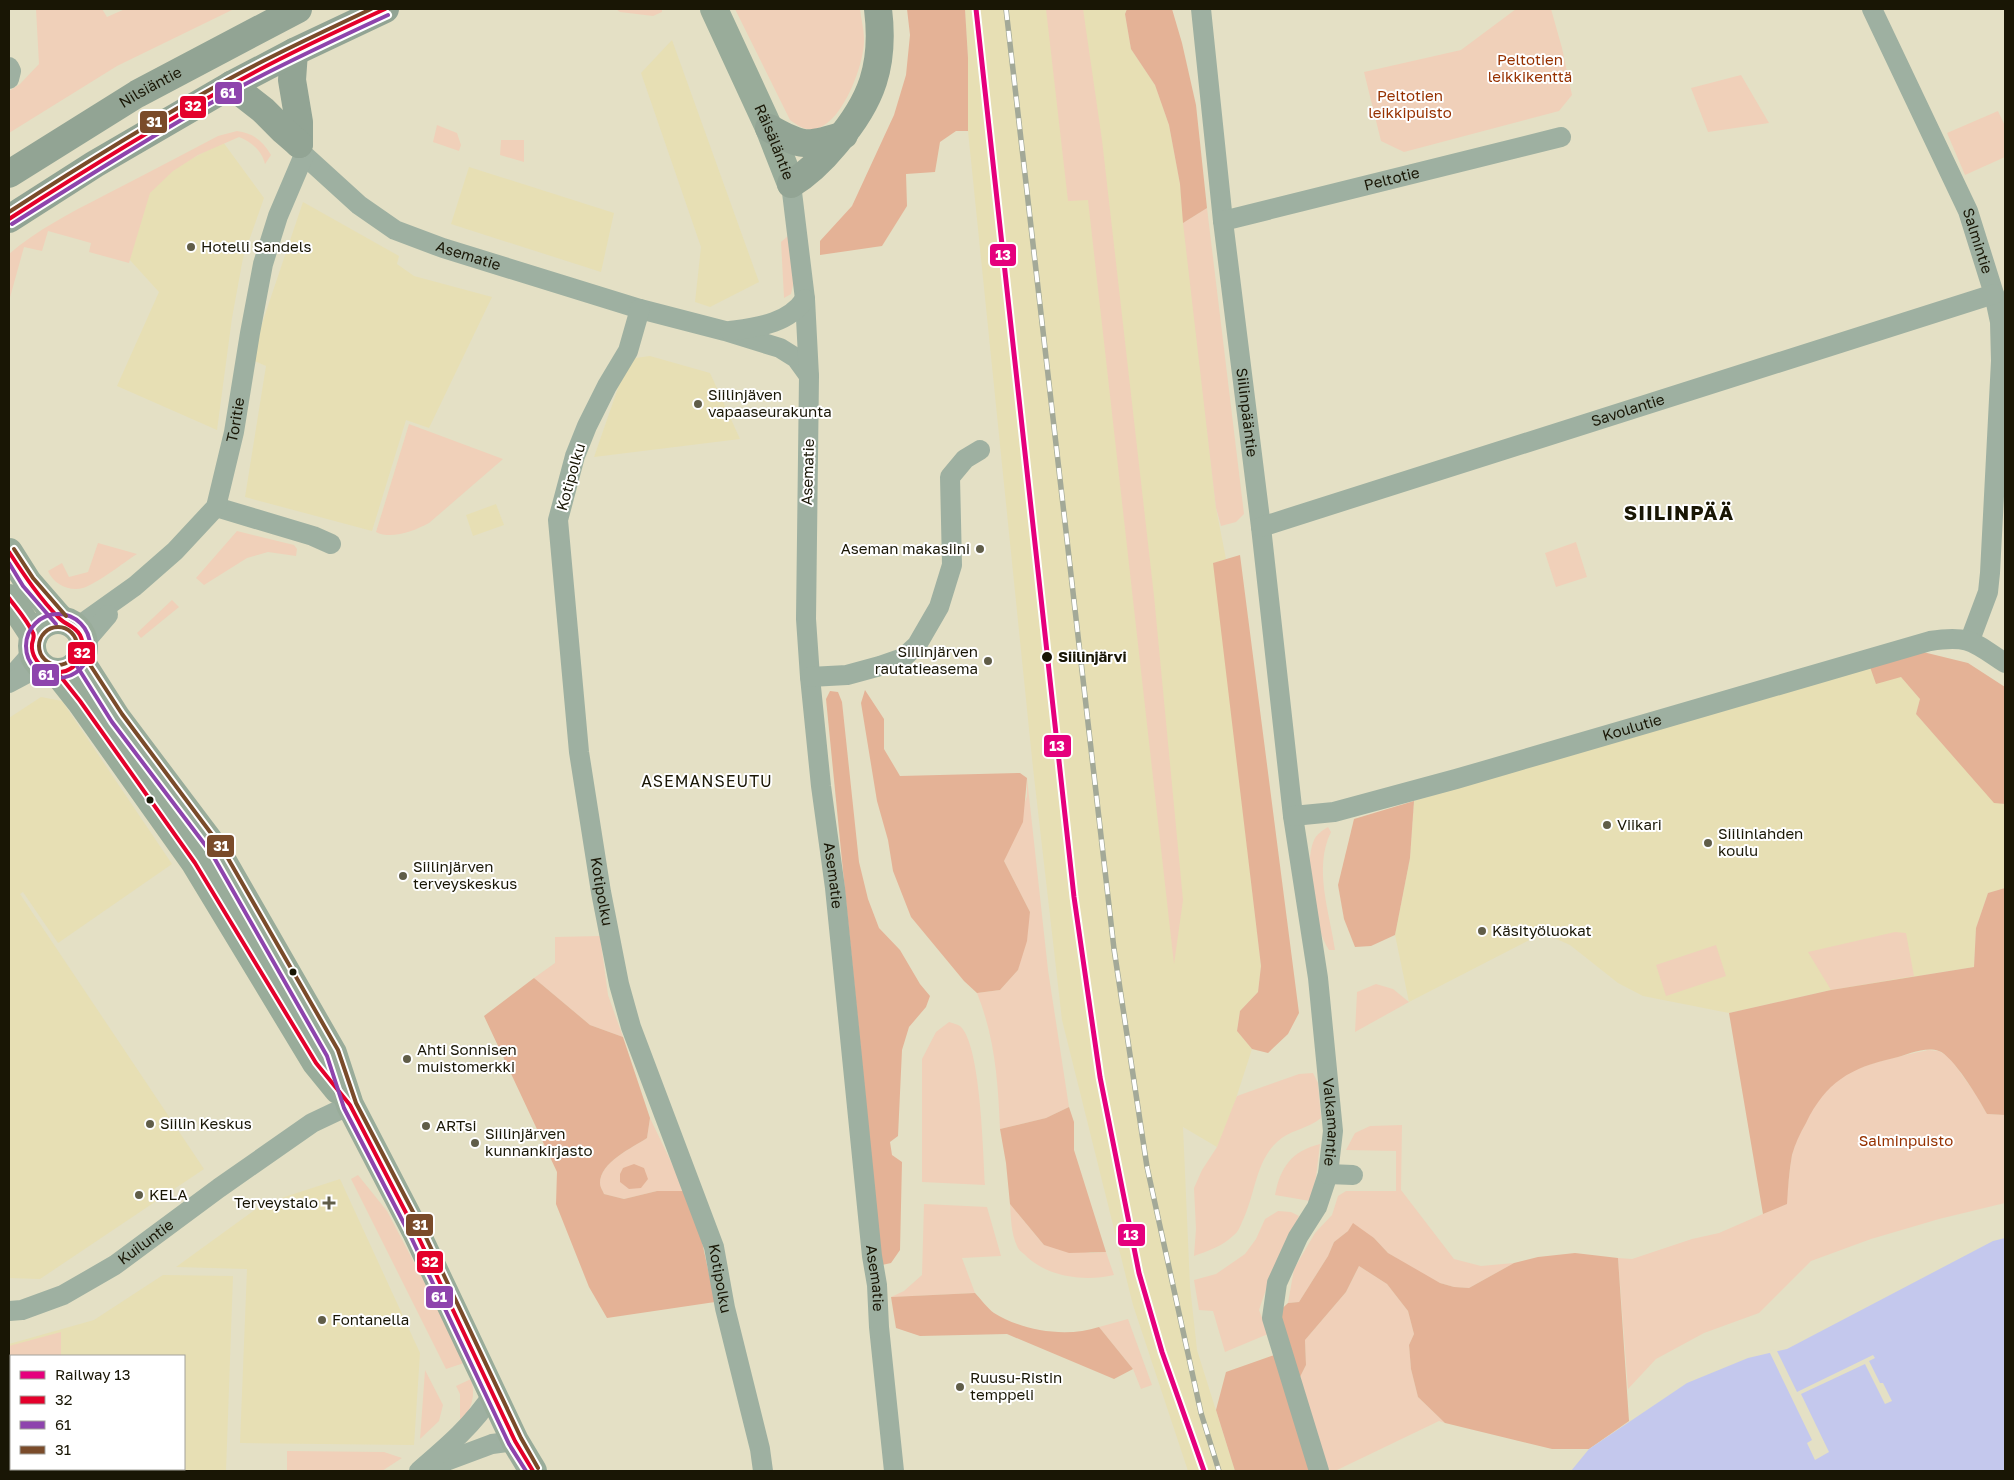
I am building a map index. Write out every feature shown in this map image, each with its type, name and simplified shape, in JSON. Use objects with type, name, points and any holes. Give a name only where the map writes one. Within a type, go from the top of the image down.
[{"type":"main road","name":"Nilsiäntie","points":[[9,174],[137,94],[298,9]]},
{"type":"main road","points":[[9,219],[95,164],[232,85],[294,52],[385,9]]},
{"type":"main road","points":[[790,184],[806,175],[844,135],[864,107],[878,64],[881,29],[878,9]]},
{"type":"main road","points":[[294,52],[292,80],[302,149]]},
{"type":"main road","points":[[232,85],[263,110],[302,149]]},
{"type":"main road","points":[[769,128],[792,141],[806,144],[822,142],[844,135]]},
{"type":"street","name":"Räisäläntie","points":[[714,9],[769,128],[790,184],[805,299],[809,376]]},
{"type":"street","name":"Siilinpääntie","points":[[1201,9],[1223,221],[1261,526],[1293,816]]},
{"type":"street","name":"Salmintie","points":[[1872,9],[1968,210],[1994,294],[2000,322],[2002,361],[1990,573],[1988,592],[1970,640]]},
{"type":"street","points":[[9,67],[11,71],[9,79]]},
{"type":"street","name":"Peltotie","points":[[1223,221],[1561,137]]},
{"type":"street","name":"Asematie","points":[[302,149],[359,205],[395,230],[443,248],[640,309],[725,331],[780,348],[796,358],[809,376],[806,619],[810,677],[835,888],[872,1256],[877,1285],[879,1327],[894,1471]]},
{"type":"street","name":"Toritie","points":[[9,681],[58,647],[135,586],[175,551],[216,507],[234,432],[263,264],[302,149]]},
{"type":"street","name":"Savolantie","points":[[1261,526],[1994,294]]},
{"type":"street","name":"Asematie","points":[[725,331],[753,328],[780,320],[793,314],[805,299]]},
{"type":"street","name":"Kotipolku","points":[[640,309],[628,351],[607,386],[581,441],[565,490],[558,520],[579,752],[601,892],[619,984],[630,1026],[714,1247],[725,1308],[763,1471]]},
{"type":"street","points":[[810,677],[846,675],[880,666],[903,658],[917,644],[938,607],[952,564],[950,477],[965,459],[980,450]]},
{"type":"street","points":[[216,507],[313,536],[331,544]]},
{"type":"street","points":[[9,552],[28,582],[58,647]]},
{"type":"street","points":[[9,598],[58,647],[118,718],[218,851],[333,1053],[350,1105],[416,1232],[514,1441],[533,1471]]},
{"type":"street","name":"Koulutie","points":[[1293,816],[1334,812],[1456,780],[1930,641],[1953,637],[1970,640]]},
{"type":"street","points":[[1970,640],[2005,664]]},
{"type":"street","name":"Valkamantie","points":[[1293,816],[1318,978],[1333,1131],[1328,1174],[1317,1207],[1298,1237],[1277,1283],[1272,1318],[1319,1471]]},
{"type":"street","name":"Kuiluntie","points":[[9,1311],[22,1310],[63,1295],[115,1265],[219,1188],[312,1124],[350,1105]]},
{"type":"street","points":[[1328,1174],[1353,1175]]},
{"type":"street","points":[[421,1471],[479,1416],[493,1394]]},
{"type":"street","points":[[421,1471],[476,1449],[492,1444],[514,1441]]},
{"type":"shaded area","points":[[907,9],[965,9],[968,58],[968,131],[956,131],[940,142],[935,172],[906,174],[907,206],[882,246],[820,255],[820,241],[852,206],[894,115],[906,75],[910,35]]},
{"type":"shaded area","points":[[965,9],[1127,9],[1125,14],[1131,49],[1155,85],[1169,125],[1180,184],[1216,508],[1226,559],[1214,563],[1261,966],[1258,992],[1240,1011],[1237,1031],[1252,1049],[1228,1123],[1217,1147],[1183,1127],[1190,1286],[1197,1350],[1235,1471],[1188,1471],[1133,1305],[1062,1020],[1033,768],[968,131],[968,58]]},
{"type":"shaded area","points":[[1127,9],[1172,9],[1182,43],[1196,105],[1207,208],[1183,223],[1180,184],[1169,125],[1155,85],[1131,49],[1125,14]]},
{"type":"shaded area","points":[[672,40],[759,282],[710,307],[695,302],[701,247],[641,73]]},
{"type":"shaded area","points":[[223,142],[264,198],[243,258],[232,318],[217,430],[117,386],[159,292],[109,237],[126,194]]},
{"type":"shaded area","points":[[469,167],[614,213],[601,272],[451,224]]},
{"type":"shaded area","points":[[303,202],[399,256],[397,264],[414,276],[492,297],[429,428],[406,420],[372,531],[245,497],[266,366],[250,359]]},
{"type":"shaded area","points":[[650,356],[710,373],[740,439],[594,457],[628,359]]},
{"type":"shaded area","points":[[496,504],[504,525],[473,536],[466,515]]},
{"type":"shaded area","points":[[1240,555],[1299,1013],[1288,1034],[1268,1053],[1252,1049],[1237,1031],[1240,1011],[1258,992],[1261,966],[1213,563]]},
{"type":"shaded area","points":[[1919,651],[1968,663],[2005,687],[2005,804],[1994,803],[1916,714],[1920,699],[1901,677],[1876,684],[1870,667]]},
{"type":"shaded area","name":"Siilinlahden koulu","points":[[1870,667],[1901,677],[1920,699],[1916,714],[1994,802],[2005,804],[2005,888],[1988,893],[1976,928],[1974,967],[1831,990],[1729,1013],[1643,996],[1618,983],[1570,945],[1543,933],[1409,1002],[1395,935],[1410,858],[1414,801]]},
{"type":"shaded area","points":[[865,690],[884,719],[884,749],[900,776],[1020,773],[1027,778],[1023,822],[1004,861],[1030,912],[1027,941],[1018,970],[1000,990],[977,993],[964,981],[911,917],[893,871],[888,840],[877,801],[861,703]]},
{"type":"shaded area","points":[[830,691],[838,692],[842,702],[859,862],[868,899],[879,928],[900,950],[920,984],[930,996],[926,1007],[909,1027],[902,1050],[898,1136],[890,1142],[892,1155],[902,1162],[900,1250],[891,1263],[882,1265],[826,699]]},
{"type":"shaded area","points":[[41,697],[62,701],[172,864],[58,943],[23,892],[20,894],[204,1169],[40,1279],[9,1278],[9,718]]},
{"type":"shaded area","points":[[1414,801],[1410,858],[1395,935],[1371,946],[1355,947],[1344,919],[1338,885],[1354,819]]},
{"type":"shaded area","points":[[2005,888],[2005,1115],[1987,1114],[1958,1069],[1939,1051],[1922,1050],[1864,1067],[1841,1079],[1822,1097],[1800,1135],[1792,1155],[1787,1204],[1763,1214],[1729,1013],[1831,990],[1974,967],[1976,928],[1988,893]]},
{"type":"shaded area","points":[[534,978],[590,1025],[623,1037],[650,1118],[647,1138],[611,1162],[601,1175],[600,1186],[604,1194],[624,1199],[657,1191],[685,1191],[701,1237],[715,1302],[607,1318],[589,1287],[556,1204],[557,1172],[484,1016]]},
{"type":"shaded area","points":[[1069,1107],[1074,1122],[1074,1150],[1106,1252],[1069,1253],[1044,1245],[1010,1204],[1000,1129],[1046,1118]]},
{"type":"shaded area","points":[[634,1164],[644,1168],[648,1179],[641,1188],[629,1189],[620,1182],[620,1174],[623,1168]]},
{"type":"shaded area","name":"Fontanella","points":[[340,1179],[420,1353],[414,1445],[240,1443],[247,1269],[176,1267],[263,1204]]},
{"type":"shaded area","points":[[1353,1223],[1374,1238],[1388,1253],[1440,1283],[1454,1287],[1469,1288],[1514,1263],[1538,1257],[1575,1253],[1618,1258],[1629,1421],[1589,1449],[1552,1449],[1445,1423],[1418,1397],[1411,1369],[1409,1345],[1414,1334],[1408,1311],[1387,1284],[1359,1266],[1346,1292],[1305,1340],[1306,1365],[1294,1389],[1319,1471],[1235,1471],[1216,1410],[1226,1372],[1283,1352],[1272,1318],[1288,1303],[1299,1302],[1328,1256],[1334,1242],[1348,1231]]},
{"type":"shaded area","points":[[163,1275],[233,1276],[226,1471],[9,1471],[9,1344],[94,1320]]},
{"type":"shaded area","points":[[975,1293],[994,1313],[1031,1328],[1045,1331],[1073,1332],[1099,1327],[1133,1369],[1114,1379],[1007,1334],[920,1336],[896,1328],[891,1297]]},
{"type":"green space","points":[[36,9],[102,9],[107,17],[125,9],[234,9],[117,66],[9,133],[9,91],[20,84],[39,64]]},
{"type":"green space","points":[[616,9],[662,9],[662,12],[653,16],[620,12]]},
{"type":"green space","points":[[735,9],[860,9],[864,32],[861,63],[850,92],[834,117],[824,125],[814,129],[801,127],[790,120]]},
{"type":"green space","points":[[1046,9],[1083,9],[1102,140],[1154,596],[1183,900],[1174,964],[1088,200],[1068,201]]},
{"type":"green space","points":[[1516,9],[1551,9],[1572,95],[1559,111],[1404,152],[1381,141],[1364,72],[1461,50]]},
{"type":"green space","points":[[1741,75],[1769,123],[1708,132],[1691,88]]},
{"type":"green space","points":[[1998,111],[2005,126],[2005,157],[1965,175],[1947,133]]},
{"type":"green space","points":[[437,125],[457,133],[461,145],[459,151],[433,142]]},
{"type":"green space","points":[[237,131],[257,138],[265,146],[271,155],[265,164],[264,159],[255,147],[239,137],[198,155],[173,171],[150,193],[129,263],[89,252],[91,243],[48,231],[42,251],[24,247],[9,301],[9,254],[20,245],[78,209],[218,136]]},
{"type":"green space","points":[[501,140],[524,140],[524,162],[500,155]]},
{"type":"green space","points":[[1207,208],[1244,514],[1236,522],[1221,526],[1216,508],[1183,223]]},
{"type":"green space","points":[[789,235],[794,281],[791,294],[784,298],[781,242]]},
{"type":"green space","points":[[409,424],[503,459],[429,523],[402,534],[382,534],[376,532]]},
{"type":"green space","points":[[237,531],[294,545],[297,549],[296,556],[268,552],[247,558],[204,585],[196,578]]},
{"type":"green space","points":[[1576,542],[1587,577],[1556,587],[1545,553]]},
{"type":"green space","points":[[98,543],[137,554],[83,588],[73,589],[62,586],[50,576],[48,571],[62,563],[69,577],[88,572]]},
{"type":"green space","points":[[172,600],[179,607],[141,638],[137,633]]},
{"type":"green space","points":[[1027,778],[1048,970],[1069,1107],[1046,1118],[1000,1129],[992,1043],[977,993],[1000,990],[1018,970],[1030,912],[1004,861],[1027,796]]},
{"type":"green space","points":[[1328,827],[1331,832],[1323,860],[1323,875],[1324,891],[1335,950],[1329,950],[1319,927],[1310,880],[1311,851],[1314,840],[1318,834]]},
{"type":"green space","points":[[1895,932],[1906,933],[1914,976],[1831,990],[1808,952]]},
{"type":"green space","points":[[600,936],[608,995],[623,1037],[590,1025],[534,978],[555,963],[555,937]]},
{"type":"green space","points":[[1716,945],[1726,976],[1666,996],[1656,965]]},
{"type":"green space","points":[[1376,984],[1393,989],[1409,1002],[1355,1032],[1357,992]]},
{"type":"green space","points":[[949,1022],[960,1026],[967,1037],[977,1076],[985,1185],[922,1182],[922,1059],[936,1032]]},
{"type":"green space","name":"Salminpuisto","points":[[1928,1050],[1939,1051],[1950,1058],[1975,1093],[1987,1114],[2005,1115],[2005,1203],[1939,1219],[1871,1239],[1811,1261],[1759,1313],[1704,1333],[1656,1359],[1628,1389],[1618,1258],[1632,1259],[1692,1239],[1719,1233],[1786,1204],[1795,1144],[1810,1112],[1824,1093],[1841,1078],[1860,1068]]},
{"type":"green space","points":[[1313,1073],[1318,1083],[1321,1118],[1277,1142],[1264,1159],[1240,1228],[1230,1239],[1194,1256],[1196,1229],[1194,1188],[1202,1170],[1217,1147],[1237,1096],[1299,1074]]},
{"type":"green space","points":[[650,1118],[685,1191],[657,1191],[624,1199],[604,1194],[600,1183],[601,1175],[618,1156],[647,1138]]},
{"type":"green space","points":[[1402,1125],[1401,1190],[1454,1259],[1481,1266],[1514,1263],[1469,1288],[1454,1287],[1424,1275],[1388,1253],[1374,1238],[1348,1231],[1334,1242],[1328,1256],[1299,1302],[1288,1303],[1294,1269],[1315,1233],[1332,1215],[1338,1196],[1346,1191],[1396,1191],[1396,1151],[1346,1150],[1355,1133],[1370,1126]]},
{"type":"green space","points":[[1320,1144],[1316,1177],[1310,1201],[1275,1195],[1280,1176],[1289,1162],[1302,1151]]},
{"type":"green space","points":[[358,1175],[387,1211],[460,1350],[464,1363],[446,1369],[351,1179]]},
{"type":"green space","points":[[924,1204],[987,1207],[1001,1256],[962,1258],[975,1293],[891,1297],[904,1291],[922,1275]]},
{"type":"green space","points":[[1010,1204],[1044,1245],[1091,1253],[1106,1252],[1114,1275],[1090,1278],[1066,1276],[1054,1273],[1033,1262],[1017,1247]]},
{"type":"green space","points":[[1278,1211],[1291,1212],[1299,1216],[1271,1275],[1259,1310],[1268,1334],[1225,1352],[1213,1311],[1199,1310],[1194,1280],[1216,1274],[1245,1254],[1256,1239],[1265,1219]]},
{"type":"green space","points":[[1359,1266],[1387,1284],[1408,1311],[1414,1334],[1409,1345],[1411,1369],[1418,1397],[1445,1423],[1439,1421],[1335,1471],[1319,1471],[1294,1389],[1306,1365],[1305,1340],[1346,1292]]},
{"type":"green space","points":[[1128,1319],[1152,1385],[1141,1389],[1133,1369],[1099,1327]]},
{"type":"green space","points":[[61,1332],[61,1355],[10,1355],[9,1363],[9,1346]]},
{"type":"green space","points":[[425,1370],[443,1405],[439,1421],[420,1439]]},
{"type":"green space","points":[[471,1379],[472,1402],[460,1422],[460,1394],[456,1386]]},
{"type":"green space","points":[[287,1451],[384,1452],[402,1458],[382,1471],[287,1471]]},
{"type":"water","points":[[2005,1238],[2005,1471],[1571,1471],[1589,1449],[1687,1383],[1748,1358],[1787,1349],[1993,1241]]},
{"type":"pier","points":[[1776,1349],[1797,1392],[1873,1355],[1875,1358],[1869,1361],[1892,1401],[1885,1404],[1865,1364],[1801,1394],[1829,1452],[1815,1460],[1807,1443],[1812,1440],[1769,1351]]},
{"type":"railway","points":[[1006,9],[1114,949],[1147,1167],[1201,1413],[1219,1471]]},
{"type":"rail line","name":"13","points":[[976,9],[1074,897],[1100,1077],[1139,1273],[1162,1352],[1204,1471]]},
{"type":"transit line","name":"31","points":[[9,212],[117,144],[227,80],[371,9]]},
{"type":"transit line","name":"32","points":[[9,219],[119,150],[231,85],[288,55],[385,9]]},
{"type":"transit line","name":"61","points":[[12,224],[94,172],[234,90],[388,15]]},
{"type":"transit line","name":"31","points":[[14,549],[33,578],[66,616]]},
{"type":"transit line","name":"32","points":[[9,552],[26,578],[46,603],[60,619],[80,635],[83,643],[82,651],[80,659],[75,665],[62,672],[54,672],[40,664],[32,651],[33,633],[9,598]]},
{"type":"transit line","name":"61","points":[[9,563],[23,586],[56,624]]},
{"type":"transit line","name":"61","points":[[58,614],[76,619],[81,623],[85,628],[90,646],[85,664],[81,669],[76,673],[58,678],[40,673],[35,669],[31,664],[26,646],[31,628],[35,623],[40,619],[58,614]]},
{"type":"transit line","name":"31","points":[[58,627],[72,632],[77,646],[72,660],[58,665],[44,660],[39,646],[44,632],[58,627]]},
{"type":"transit line","name":"31","points":[[85,657],[122,714],[222,848],[338,1050],[356,1103],[422,1229],[521,1438],[538,1468]]},
{"type":"transit line","name":"61","points":[[75,663],[112,722],[212,854],[327,1056],[344,1108],[410,1235],[509,1444],[526,1471]]},
{"type":"transit line","name":"32","points":[[57,672],[80,701],[195,863],[316,1063],[350,1105],[416,1232],[515,1441],[533,1471]]},
{"type":"place","name":"Hotelli Sandels","points":[[191,247]]},
{"type":"place","name":"Siilinjäven vapaaseurakunta","points":[[698,404]]},
{"type":"place","name":"Aseman makasiini","points":[[980,549]]},
{"type":"place","name":"Siilinjärvi","points":[[1047,657]]},
{"type":"place","name":"Siilinjärven rautatieasema","points":[[988,661]]},
{"type":"place","name":"Viikari","points":[[1607,825]]},
{"type":"place","name":"Siilinlahden koulu","points":[[1708,843]]},
{"type":"place","name":"Siilinjärven terveyskeskus","points":[[403,876]]},
{"type":"place","name":"Käsityöluokat","points":[[1482,931]]},
{"type":"place","name":"Ahti Sonnisen muistomerkki","points":[[407,1059]]},
{"type":"place","name":"Siilin Keskus","points":[[150,1124]]},
{"type":"place","name":"ARTsi","points":[[426,1126]]},
{"type":"place","name":"Siilinjärven kunnankirjasto","points":[[475,1143]]},
{"type":"place","name":"KELA","points":[[139,1195]]},
{"type":"place","name":"Terveystalo","points":[[329,1203]]},
{"type":"place","name":"Fontanella","points":[[322,1320]]},
{"type":"place","name":"Ruusu-Ristin temppeli","points":[[960,1387]]},
{"type":"district","name":"SIILINPÄÄ","points":[[1679,513]]},
{"type":"district","name":"ASEMANSEUTU","points":[[707,781]]},
{"type":"park label","name":"Peltotien leikkikenttä","points":[[1530,68]]},
{"type":"park label","name":"Peltotien leikkipuisto","points":[[1410,104]]}]
